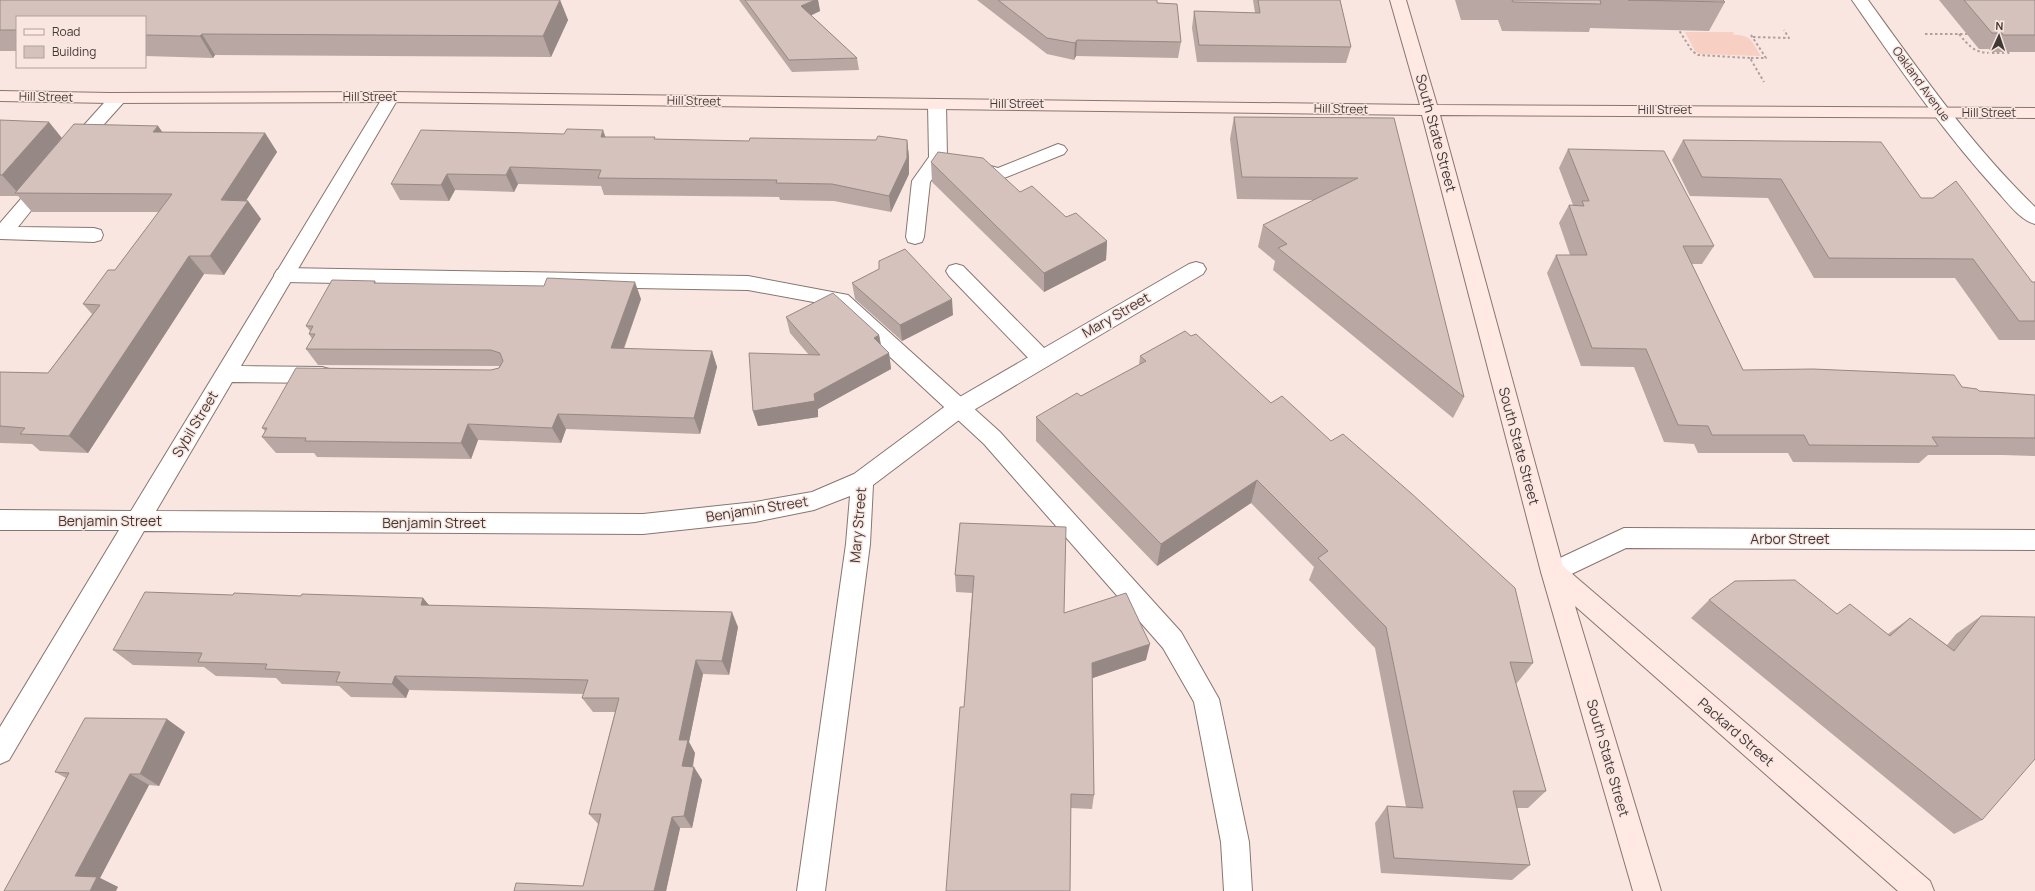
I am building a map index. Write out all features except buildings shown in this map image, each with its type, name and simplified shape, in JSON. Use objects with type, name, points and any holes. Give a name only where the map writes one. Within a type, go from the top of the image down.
[{"type":"street","name":"South State Street","points":[[1398,0],[1430,110],[1553,572],[1647,891]]},
{"type":"street","name":"Oakland Avenue","points":[[1860,0],[1941,113],[1993,176],[2035,218]]},
{"type":"street","name":"Hill Street","points":[[1,97],[391,97],[1430,110],[2035,113]]},
{"type":"street","name":"Sybil Street","points":[[0,751],[391,97]]},
{"type":"street","points":[[1,233],[118,98]]},
{"type":"street","points":[[915,237],[921,181],[938,158],[937,104]]},
{"type":"street","points":[[938,158],[999,174],[1058,150]]},
{"type":"street","points":[[1,233],[94,235]]},
{"type":"street","name":"Mary Street","points":[[811,891],[858,544],[862,481],[959,408],[1196,268]]},
{"type":"street","points":[[956,271],[1042,359]]},
{"type":"street","points":[[284,275],[748,283],[841,300],[992,438],[1172,640],[1206,699],[1234,842],[1238,891]]},
{"type":"street","points":[[225,374],[338,375]]},
{"type":"street","name":"Benjamin Street","points":[[0,520],[643,524],[755,512],[814,501],[862,481]]},
{"type":"street","name":"Arbor Street","points":[[1553,572],[1624,538],[2035,540]]},
{"type":"street","name":"Packard Street","points":[[1553,572],[1920,891]]},
{"type":"path","points":[[1676,26],[1695,54],[1704,57],[1766,58],[1752,36],[1789,38],[1784,30]]},
{"type":"path","points":[[1769,32],[1772,37]]},
{"type":"path","points":[[1925,34],[1967,34]]},
{"type":"path","points":[[1959,34],[1970,48],[1976,52],[2012,53]]},
{"type":"path","points":[[1750,58],[1765,84]]},
{"type":"shaded area","points":[[1685,32],[1733,32],[1734,35],[1745,36],[1751,40],[1761,56],[1699,54],[1695,51]]}]
